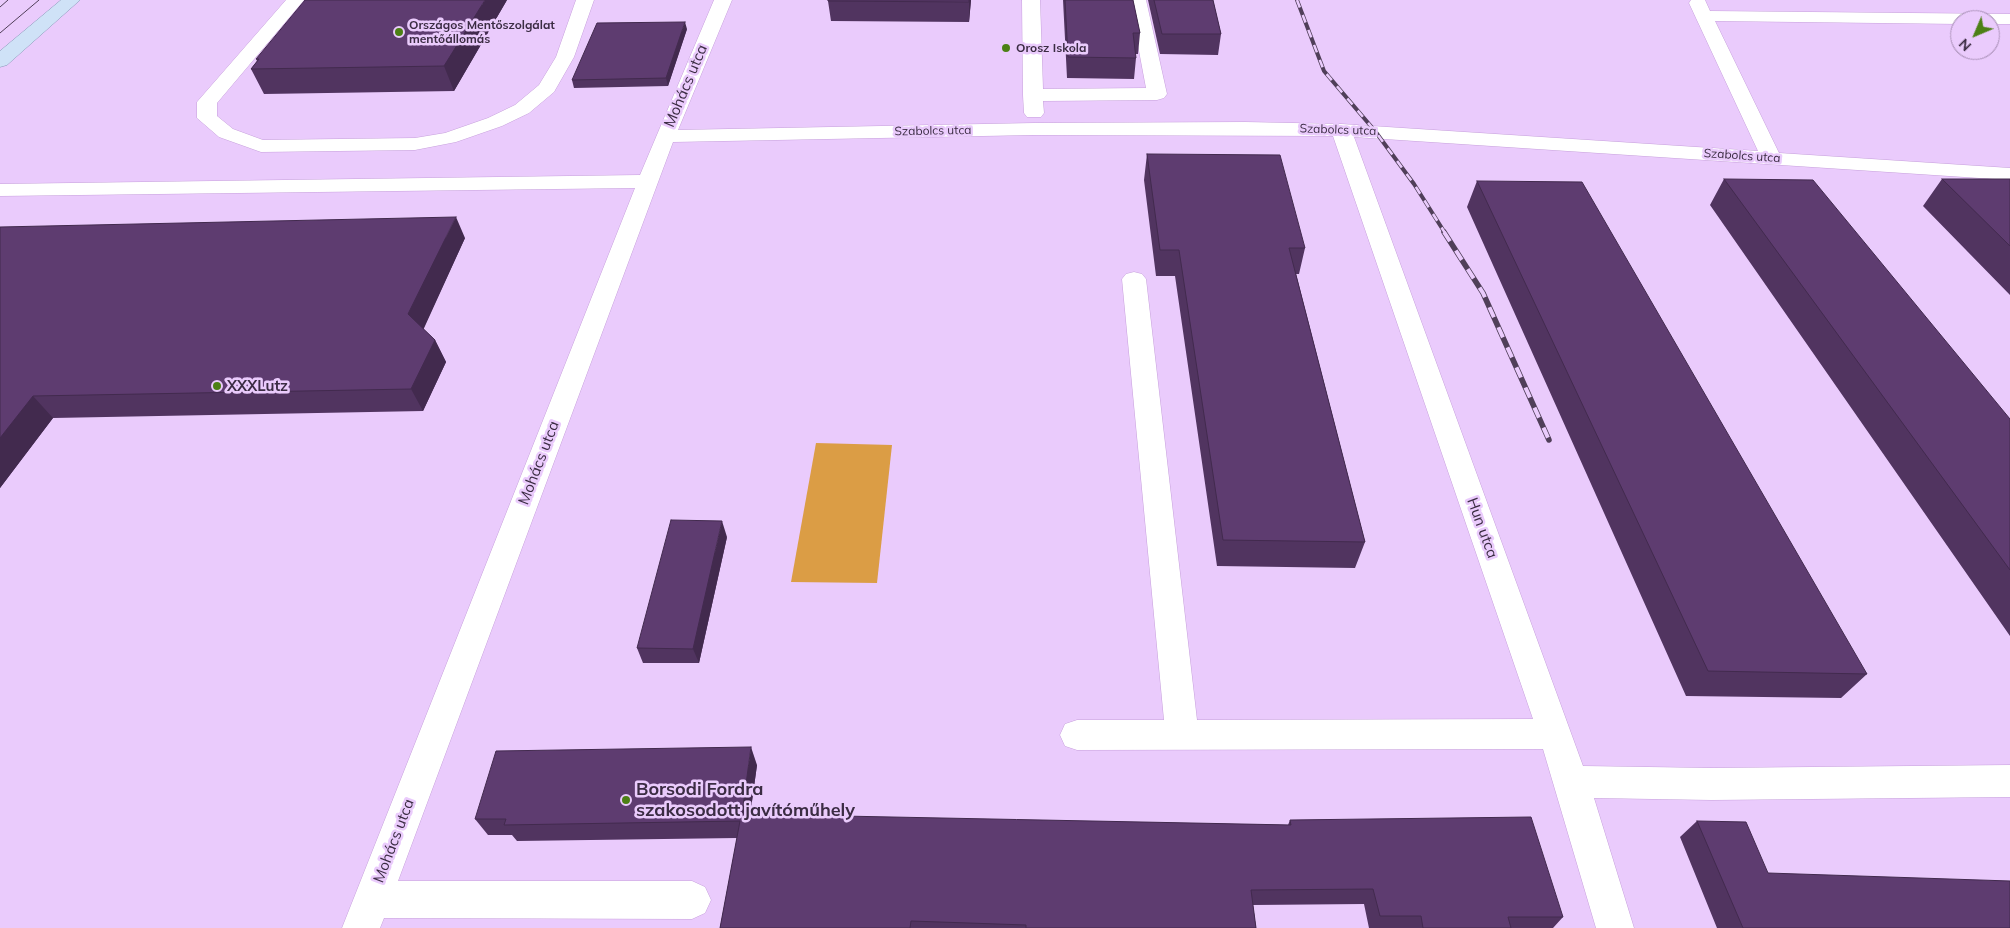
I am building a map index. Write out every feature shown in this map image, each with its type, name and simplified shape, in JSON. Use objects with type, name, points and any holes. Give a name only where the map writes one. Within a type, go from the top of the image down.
[{"type":"main road","points":[[0,61],[71,0]]},
{"type":"street","points":[[295,0],[207,102],[207,118],[226,134],[261,146],[415,144],[449,138],[495,122],[522,109],[547,88],[574,56],[585,0]]},
{"type":"street","name":"Mohács utca","points":[[366,913],[665,136],[689,54],[723,0]]},
{"type":"street","points":[[1031,0],[1034,130]]},
{"type":"street","points":[[1033,95],[1157,94],[1139,3]]},
{"type":"street","points":[[1771,158],[1700,8],[2010,19]]},
{"type":"street","name":"Szabolcs utca","points":[[665,136],[1245,128],[1341,130],[2010,174]]},
{"type":"street","name":"Hun utca","points":[[1341,130],[1572,782],[1615,928]]},
{"type":"street","points":[[0,190],[647,182]]},
{"type":"street","points":[[0,186],[47,184]]},
{"type":"street","points":[[1134,279],[1182,735]]},
{"type":"street","points":[[1077,735],[1555,734]]},
{"type":"street","points":[[1572,782],[1722,784],[2010,781]]},
{"type":"street","points":[[366,913],[692,900]]},
{"type":"shaded area","points":[[816,443],[892,445],[877,583],[791,582]]},
{"type":"building","points":[[305,0],[485,0],[444,66],[251,69],[259,59],[256,59]]},
{"type":"building","points":[[969,0],[969,2],[828,1]]},
{"type":"building","points":[[1065,0],[1133,0],[1140,33],[1133,33],[1136,58],[1068,57]]},
{"type":"building","points":[[1154,0],[1213,0],[1221,34],[1162,34]]},
{"type":"building","points":[[685,22],[666,78],[572,80],[597,23]]},
{"type":"building","points":[[1147,154],[1280,155],[1305,248],[1289,248],[1365,542],[1223,540],[1179,250],[1160,250]]},
{"type":"building","points":[[1724,179],[1813,180],[2010,419],[2010,570]]},
{"type":"building","points":[[1942,179],[2010,179],[2010,246]]},
{"type":"building","points":[[1477,181],[1582,182],[1867,674],[1708,671]]},
{"type":"building","name":"XXXLutz","points":[[456,217],[408,314],[435,340],[411,389],[33,396],[0,438],[0,227]]},
{"type":"building","points":[[671,520],[722,521],[693,649],[637,648]]},
{"type":"building","points":[[751,747],[742,814],[1291,825],[1290,820],[1531,817],[1563,917],[1508,917],[1511,928],[1423,928],[1421,916],[1380,916],[1373,889],[1251,890],[1256,928],[1026,928],[1026,925],[911,921],[910,928],[720,928],[740,821],[504,825],[506,819],[475,819],[496,751]]},
{"type":"building","points":[[1697,821],[1746,822],[1768,873],[2010,881],[2010,928],[1743,928]]},
{"type":"tram line","points":[[0,7],[8,0]]},
{"type":"tram line","points":[[0,33],[39,0]]},
{"type":"railway","points":[[1297,0],[1324,71],[1375,131],[1414,184],[1445,233]]},
{"type":"railway","points":[[1444,232],[1483,293],[1549,440]]},
{"type":"place","name":"Országos Mentőszolgálat mentőállomás","points":[[399,32]]},
{"type":"place","name":"Orosz Iskola","points":[[1006,48]]},
{"type":"place","name":"XXXLutz","points":[[217,386]]},
{"type":"place","name":"Borsodi Fordra szakosodott javítóműhely","points":[[626,800]]}]
